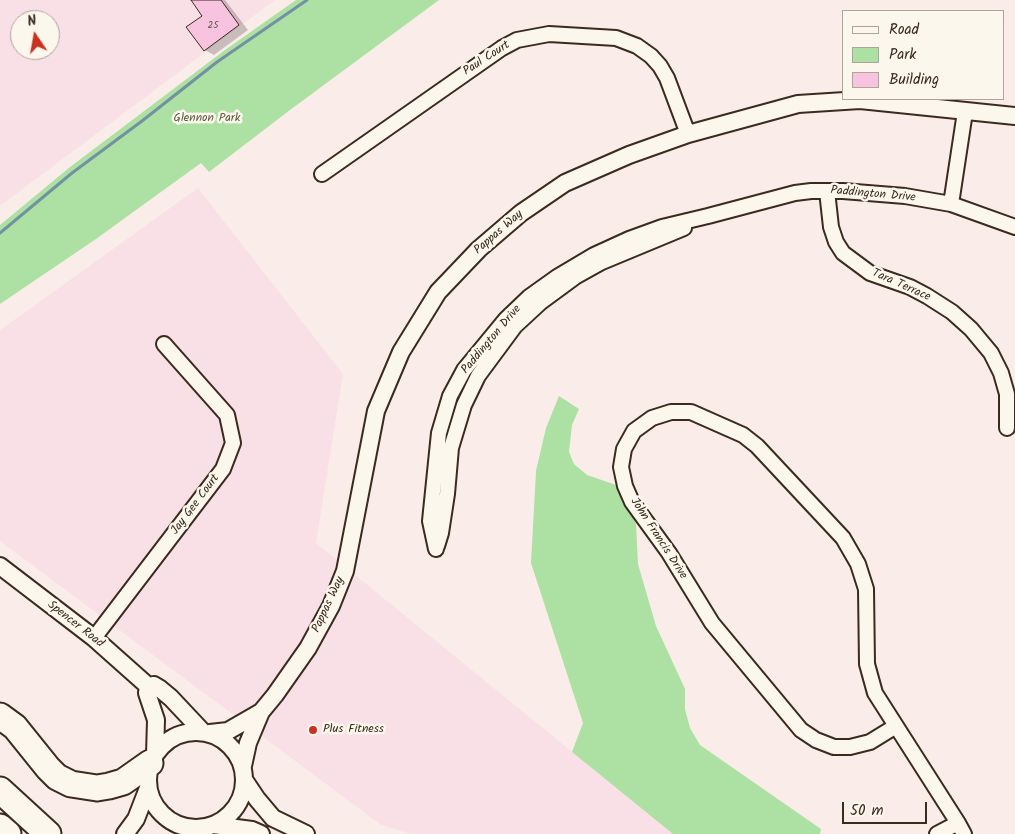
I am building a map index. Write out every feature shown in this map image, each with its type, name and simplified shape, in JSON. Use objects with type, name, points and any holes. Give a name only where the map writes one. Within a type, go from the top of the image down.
[{"type":"highway","points":[[0,716],[15,727],[53,772],[71,784],[97,788],[109,786],[126,780],[152,758]]},
{"type":"highway","points":[[0,790],[48,834]]},
{"type":"highway","points":[[0,827],[8,834]]},
{"type":"street","name":"Paul Court","points":[[322,174],[502,48],[525,38],[550,34],[616,38],[637,46],[651,56],[667,78],[688,134]]},
{"type":"street","name":"Pappas Way","points":[[244,773],[248,743],[261,712],[297,665],[330,606],[345,571],[376,412],[401,352],[438,292],[479,249],[521,213],[565,183],[629,155],[688,134],[798,104],[860,100],[1015,116]]},
{"type":"street","points":[[951,204],[965,112]]},
{"type":"street","name":"Paddington Drive","points":[[708,216],[663,238],[595,266],[575,277],[541,302],[515,326],[478,376],[464,406],[451,448],[447,494],[441,533],[436,549],[430,521],[439,433],[450,396],[464,370],[506,319],[529,297],[557,277],[594,255],[662,226],[795,193],[828,191],[905,196],[951,204],[1015,227]]},
{"type":"street","name":"Tara Terrace","points":[[828,191],[832,227],[836,242],[843,253],[870,272],[910,287],[952,312],[991,353],[1001,373],[1006,394],[1007,428]]},
{"type":"street","name":"Jay Gee Court","points":[[94,638],[223,470],[233,443],[227,415],[164,344]]},
{"type":"street","name":"John Francis Drive","points":[[896,726],[870,742],[850,747],[834,747],[816,740],[801,730],[712,622],[669,553],[632,502],[625,486],[621,467],[624,449],[634,431],[652,418],[671,412],[691,412],[742,435],[757,446],[843,538],[858,564],[866,588],[867,664],[875,693],[961,828]]},
{"type":"street","name":"Spencer Road","points":[[0,566],[94,638],[148,686],[154,685],[171,698],[206,732]]},
{"type":"street","points":[[148,686],[147,693],[156,720],[152,758],[147,775],[148,788],[152,802],[161,814],[173,823],[187,827],[252,830],[261,834]]},
{"type":"street","name":"Pappas Way","points":[[206,732],[228,731],[261,712]]},
{"type":"street","points":[[152,758],[164,743],[175,736],[188,732],[206,732],[225,740],[236,752],[257,799],[273,818],[306,834]]},
{"type":"street","points":[[176,834],[207,827],[225,818],[236,808],[242,795],[244,773]]},
{"type":"street","points":[[125,834],[136,819],[148,788]]},
{"type":"street","points":[[937,834],[961,828]]},
{"type":"shaded area","points":[[0,0],[275,0],[0,206]]},
{"type":"shaded area","points":[[198,188],[343,374],[316,543],[673,834],[411,834],[381,825],[0,541],[0,330]]},
{"type":"green space","name":"Glennon Park","points":[[296,0],[439,0],[209,172],[201,163],[96,239],[0,304],[0,225],[70,167],[225,50]]},
{"type":"green space","points":[[559,396],[579,409],[572,425],[569,452],[574,464],[587,475],[619,486],[636,524],[638,564],[656,626],[685,689],[685,709],[690,728],[700,745],[821,829],[820,834],[673,834],[572,752],[583,723],[531,563],[536,471],[546,428]]},
{"type":"building","points":[[191,0],[221,0],[239,25],[204,51],[186,27],[202,16]]},
{"type":"waterway","points":[[0,233],[72,173],[217,62],[307,0]]},
{"type":"place","name":"Plus Fitness","points":[[313,730]]}]
